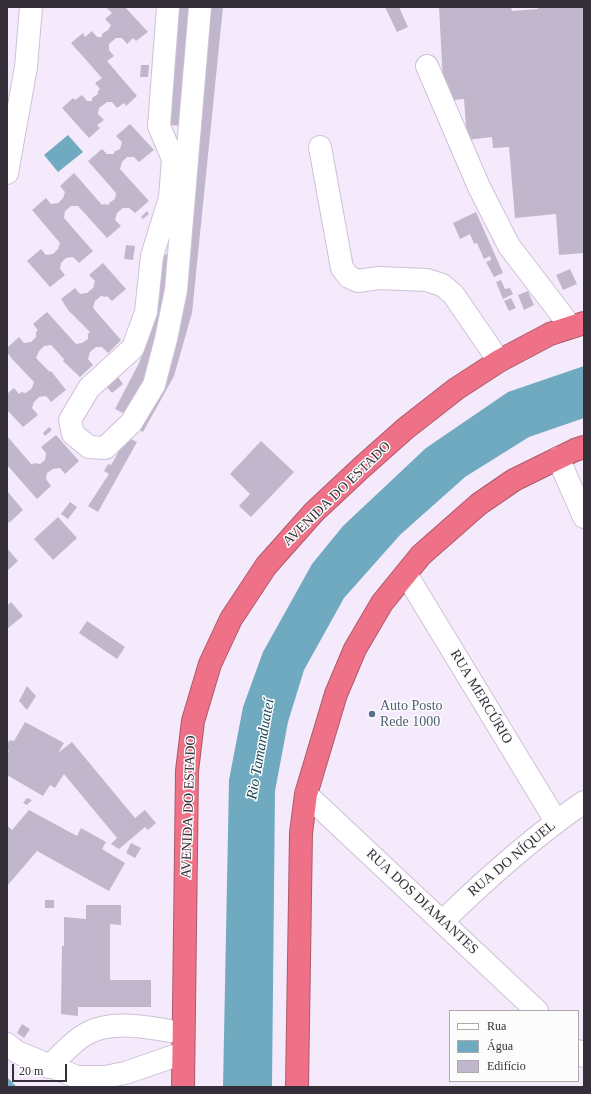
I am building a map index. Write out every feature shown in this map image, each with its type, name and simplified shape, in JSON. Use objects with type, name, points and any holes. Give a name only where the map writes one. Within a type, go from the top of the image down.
[{"type":"highway","name":"AVENIDA DO ESTADO","points":[[183,1087],[187,771],[193,721],[210,664],[228,625],[266,566],[314,512],[406,428],[456,388],[500,361],[550,334],[577,325]]},
{"type":"highway","points":[[297,1087],[301,833],[306,794],[336,694],[356,649],[382,603],[422,554],[479,504],[514,480],[584,447]]},
{"type":"street","points":[[7,173],[26,67],[31,7]]},
{"type":"street","points":[[168,7],[159,126],[173,158],[170,198],[152,256],[146,312],[133,348],[89,388],[70,420],[73,434],[89,447],[105,448],[131,423],[154,385],[166,339],[176,290],[200,7]]},
{"type":"street","points":[[427,66],[479,187],[508,246],[577,325]]},
{"type":"street","points":[[320,147],[342,268],[349,277],[358,280],[379,278],[427,280],[442,285],[453,294],[500,361]]},
{"type":"street","points":[[558,458],[584,517]]},
{"type":"street","name":"RUA MERCÚRIO","points":[[406,574],[556,821]]},
{"type":"street","name":"RUA DOS DIAMANTES","points":[[306,794],[443,921],[536,1010]]},
{"type":"street","name":"RUA DO NÍQUEL","points":[[443,921],[474,890],[556,821],[584,802]]},
{"type":"street","points":[[49,1067],[73,1043],[87,1033],[107,1027],[126,1026],[183,1043]]},
{"type":"street","points":[[8,1046],[17,1052],[49,1067],[77,1077],[104,1077],[154,1065],[183,1043]]},
{"type":"water","points":[[68,135],[83,152],[58,172],[44,155]]},
{"type":"water","name":"Rio Tamanduateí","points":[[584,366],[584,418],[529,437],[465,477],[400,535],[344,598],[304,670],[288,722],[275,791],[272,1087],[223,1087],[229,780],[243,707],[263,652],[312,564],[343,526],[426,448],[508,392]]},
{"type":"building","points":[[106,7],[125,7],[148,32],[136,41],[133,38],[127,44],[122,38],[116,38],[109,44],[109,50],[114,56],[107,61],[137,96],[126,106],[124,103],[117,108],[112,102],[107,102],[99,108],[98,114],[104,120],[97,125],[100,128],[89,138],[62,108],[73,98],[75,100],[82,95],[87,101],[92,101],[92,98],[98,94],[100,89],[95,83],[102,78],[71,43],[83,33],[85,37],[92,31],[97,37],[102,37],[102,34],[108,30],[111,25],[105,19],[112,13]]},
{"type":"building","points":[[179,7],[193,7],[183,126],[167,125]]},
{"type":"building","points":[[208,7],[223,7],[192,313],[174,376],[143,432],[135,428],[162,379]]},
{"type":"building","points":[[385,7],[399,7],[408,27],[397,32]]},
{"type":"building","points":[[439,7],[511,7],[512,11],[538,9],[537,7],[584,7],[584,253],[559,255],[556,214],[515,218],[509,147],[493,148],[492,137],[467,140],[464,99],[444,101]]},
{"type":"building","points":[[141,65],[149,65],[148,77],[140,77]]},
{"type":"building","points":[[130,124],[154,150],[139,162],[134,157],[127,157],[122,162],[120,169],[149,201],[135,213],[129,208],[123,208],[117,213],[115,220],[121,226],[107,238],[78,206],[71,206],[65,211],[64,218],[93,251],[79,263],[73,257],[66,258],[61,263],[60,269],[65,275],[50,287],[27,261],[41,249],[46,255],[53,254],[58,249],[60,243],[32,210],[46,198],[51,204],[58,203],[63,198],[65,192],[60,186],[74,173],[102,205],[109,205],[109,203],[115,199],[116,193],[88,161],[102,149],[107,154],[114,154],[114,152],[120,149],[122,142],[116,136]]},
{"type":"building","points":[[147,211],[149,214],[143,219],[141,217]]},
{"type":"building","points":[[476,212],[503,273],[494,277],[486,262],[491,260],[490,256],[484,259],[477,243],[474,244],[470,234],[460,239],[453,223]]},
{"type":"building","points":[[126,245],[135,246],[133,260],[124,259]]},
{"type":"building","points":[[157,253],[170,255],[159,350],[127,415],[115,409],[139,363],[146,344]]},
{"type":"building","points":[[103,263],[126,289],[112,301],[107,296],[101,296],[95,301],[93,308],[121,340],[108,353],[102,347],[96,347],[90,352],[88,359],[93,365],[80,377],[63,361],[64,359],[51,345],[44,346],[39,351],[36,358],[50,372],[51,371],[66,390],[51,402],[46,396],[39,397],[34,402],[32,408],[38,415],[23,427],[7,410],[7,394],[14,388],[19,394],[21,392],[26,393],[32,388],[34,382],[12,359],[7,352],[7,348],[19,337],[24,343],[31,342],[36,337],[36,332],[38,330],[33,324],[47,312],[76,344],[82,343],[88,339],[88,334],[90,332],[68,310],[61,299],[75,288],[80,294],[87,293],[93,288],[95,281],[89,275]]},
{"type":"building","points":[[570,269],[577,284],[563,290],[556,275]]},
{"type":"building","points":[[501,280],[505,289],[510,288],[513,294],[503,299],[496,282]]},
{"type":"building","points":[[528,291],[534,305],[524,310],[518,295]]},
{"type":"building","points":[[511,298],[516,308],[509,311],[504,301]]},
{"type":"building","points":[[118,377],[123,384],[112,393],[106,386]]},
{"type":"building","points":[[49,427],[52,430],[45,436],[43,433]]},
{"type":"building","points":[[56,435],[79,461],[65,474],[60,468],[53,469],[47,473],[46,479],[51,486],[37,499],[8,466],[7,467],[7,436],[32,465],[34,463],[40,464],[45,460],[46,453],[41,447]]},
{"type":"building","points":[[127,437],[137,442],[98,512],[88,506],[109,474],[104,471],[108,464],[111,465]]},
{"type":"building","points":[[261,441],[294,472],[251,517],[239,506],[250,494],[230,474]]},
{"type":"building","points":[[8,492],[23,510],[9,523],[7,520]]},
{"type":"building","points":[[70,502],[77,507],[68,519],[61,514]]},
{"type":"building","points":[[58,517],[77,538],[53,560],[34,539]]},
{"type":"building","points":[[7,548],[18,561],[7,571]]},
{"type":"building","points":[[11,602],[23,616],[7,629],[7,606]]},
{"type":"building","points":[[87,621],[125,647],[117,659],[79,633]]},
{"type":"building","points":[[27,686],[36,696],[27,710],[19,701]]},
{"type":"building","points":[[25,722],[64,743],[58,753],[72,742],[135,818],[145,810],[156,823],[148,830],[145,827],[119,849],[111,844],[117,838],[64,774],[55,788],[50,785],[43,796],[7,775],[7,754],[9,751],[7,750],[7,744],[10,740],[14,741]]},
{"type":"building","points":[[27,798],[32,800],[27,805],[23,803]]},
{"type":"building","points":[[29,810],[77,836],[81,828],[106,842],[102,849],[125,863],[109,891],[37,851],[7,886],[7,825],[12,830]]},
{"type":"building","points":[[131,843],[141,848],[135,858],[126,853]]},
{"type":"building","points":[[45,900],[54,900],[54,908],[45,908]]},
{"type":"building","points":[[86,905],[121,905],[121,925],[110,924],[110,980],[151,980],[151,1007],[78,1007],[78,1016],[61,1014],[64,917],[86,919]]},
{"type":"building","points":[[22,1024],[30,1029],[24,1038],[17,1033]]},
{"type":"waterway","points":[[7,1081],[13,1087]]},
{"type":"place","name":"Auto Posto Rede 1000","points":[[372,714]]}]
